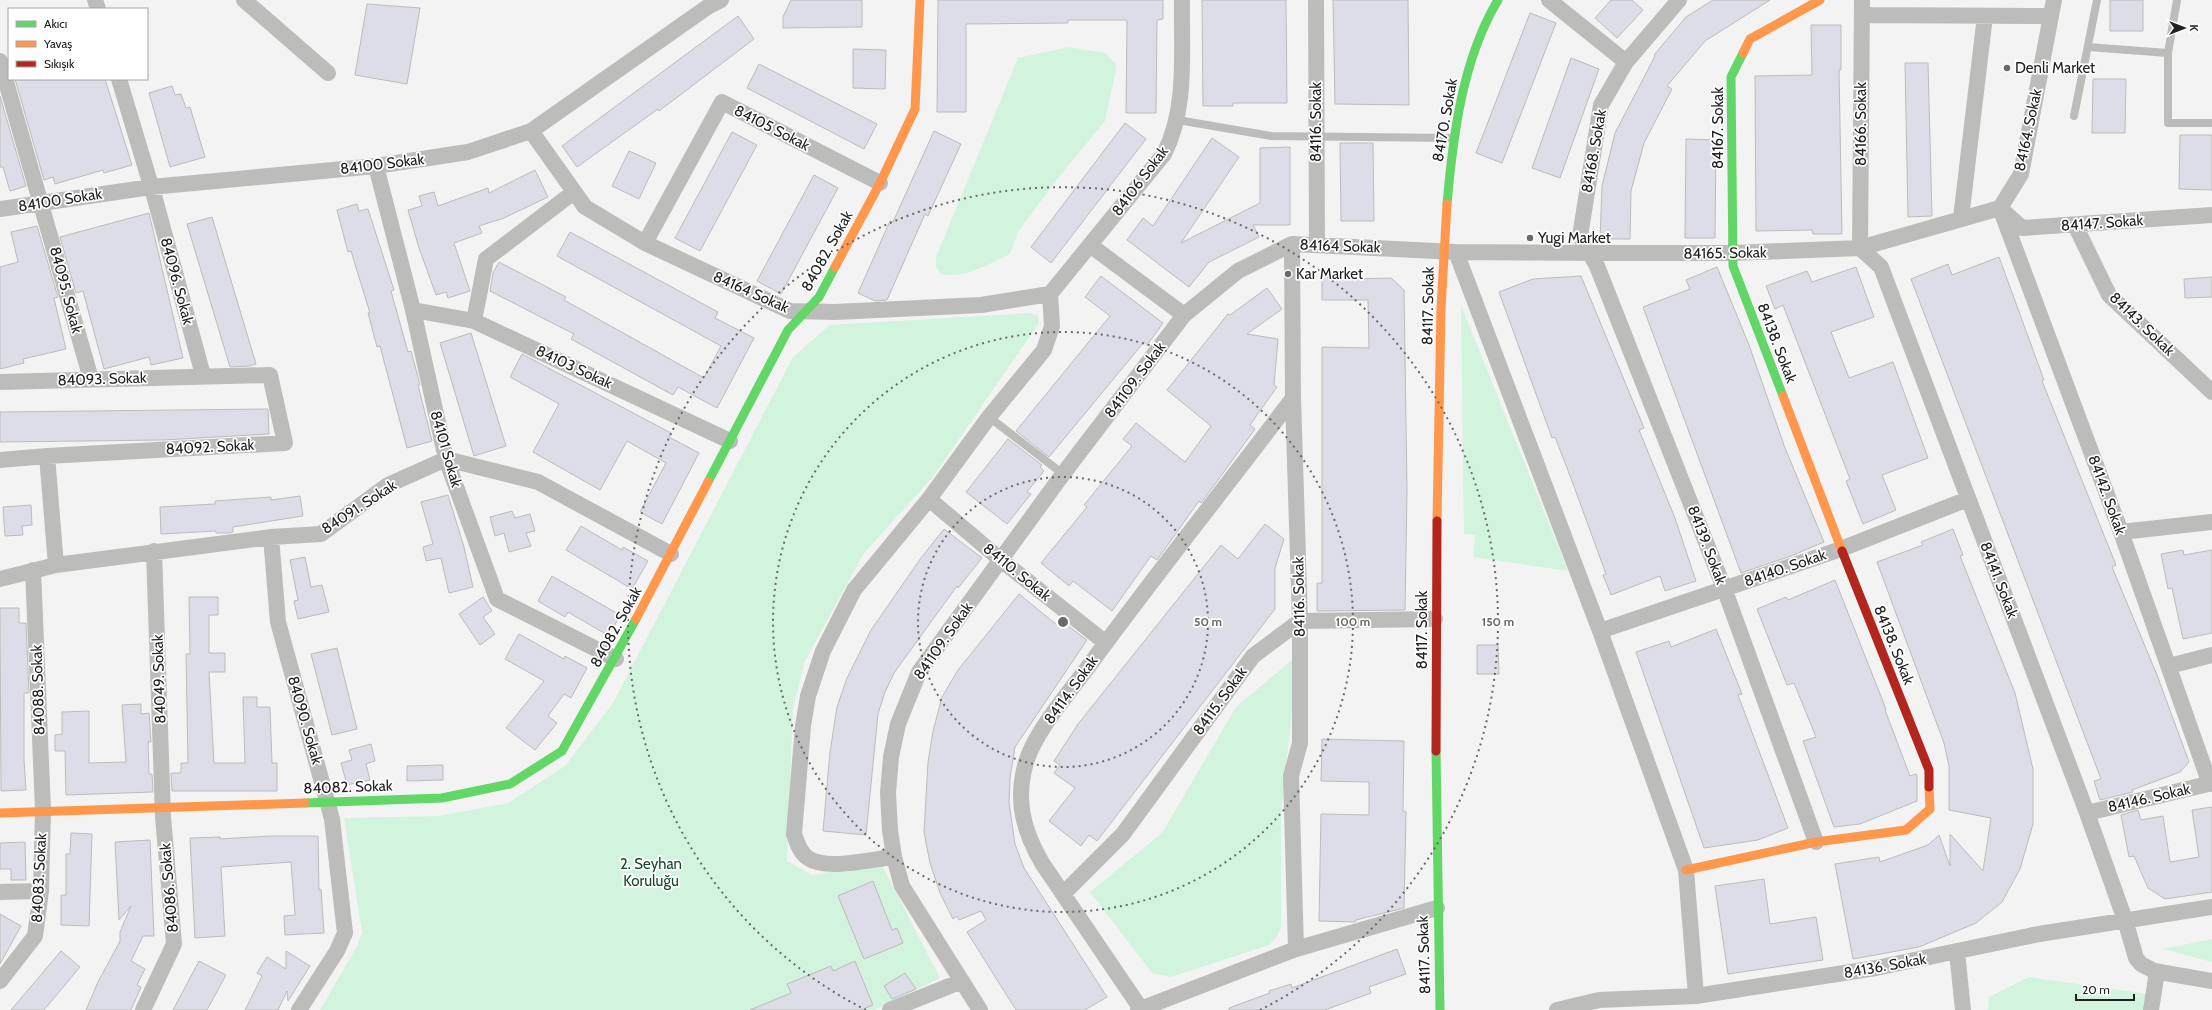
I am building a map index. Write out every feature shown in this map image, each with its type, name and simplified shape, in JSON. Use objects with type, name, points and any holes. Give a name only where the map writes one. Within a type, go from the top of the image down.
[{"type":"street","points":[[244,0],[328,73]]},
{"type":"street","name":"84100 Sokak","points":[[0,209],[151,187],[376,166],[468,152],[531,131],[709,6],[721,0]]},
{"type":"street","name":"84082. Sokak","points":[[0,813],[43,810],[442,798],[510,784],[562,751],[616,658],[788,330],[819,297],[880,182],[915,109],[920,0]]},
{"type":"street","name":"84106 Sokak","points":[[1050,294],[1164,154],[1173,137],[1178,120],[1180,103],[1182,0]]},
{"type":"street","name":"84116. Sokak","points":[[1316,0],[1317,244]]},
{"type":"street","name":"84170. Sokak","points":[[1450,251],[1453,138],[1478,38],[1498,0]]},
{"type":"street","points":[[1549,0],[1626,62]]},
{"type":"street","name":"84168. Sokak","points":[[1588,252],[1580,236],[1601,105],[1626,62],[1679,0]]},
{"type":"street","name":"84167. Sokak","points":[[1732,254],[1731,77],[1750,39],[1820,0]]},
{"type":"street","name":"84164. Sokak","points":[[2000,208],[2021,174],[2054,0]]},
{"type":"street","points":[[1862,7],[1985,16],[2051,16]]},
{"type":"street","name":"84166. Sokak","points":[[1860,248],[1862,7]]},
{"type":"street","points":[[1961,218],[1985,16]]},
{"type":"street","name":"84095. Sokak","points":[[0,61],[42,202],[91,379]]},
{"type":"street","name":"84096. Sokak","points":[[119,80],[151,187],[203,375]]},
{"type":"street","name":"84105 Sokak","points":[[645,243],[722,102],[880,182]]},
{"type":"street","name":"84164 Sokak","points":[[531,131],[585,207],[645,243],[790,311],[981,305],[1050,294]]},
{"type":"street","name":"84101 Sokak","points":[[376,166],[413,310],[446,459],[498,599],[616,658]]},
{"type":"street","points":[[474,321],[486,259],[574,192]]},
{"type":"street","name":"84165. Sokak","points":[[1450,251],[1732,254],[1860,248],[2000,208]]},
{"type":"street","name":"84147. Sokak","points":[[2000,208],[2022,228],[2212,215]]},
{"type":"street","name":"84142. Sokak","points":[[2000,208],[2121,532],[2211,784]]},
{"type":"street","name":"84143. Sokak","points":[[2075,225],[2109,294],[2212,392]]},
{"type":"street","name":"84164 Sokak","points":[[1184,315],[1238,270],[1292,244],[1450,251]]},
{"type":"street","name":"84116. Sokak","points":[[1292,244],[1293,398],[1300,621],[1300,743],[1291,776],[1296,949]]},
{"type":"street","points":[[1090,245],[1184,315]]},
{"type":"street","name":"84141. Sokak","points":[[1860,248],[1881,267],[2087,813],[2125,920],[2136,958],[2147,968],[2157,972]]},
{"type":"street","points":[[1450,251],[1600,631],[1686,870],[1696,996]]},
{"type":"street","name":"84117. Sokak","points":[[1440,1010],[1437,908],[1435,619],[1450,251]]},
{"type":"street","name":"84139. Sokak","points":[[1588,252],[1597,266],[1724,588],[1816,842]]},
{"type":"street","name":"84138. Sokak","points":[[1686,870],[1816,842],[1906,830],[1930,809],[1929,770],[1841,549],[1733,266],[1732,254]]},
{"type":"street","points":[[894,857],[822,864],[808,858],[800,849],[794,834],[803,726],[808,696],[822,651],[854,590],[929,499],[989,417],[1044,350],[1052,326],[1050,294]]},
{"type":"street","name":"84103 Sokak","points":[[413,310],[474,321],[730,441]]},
{"type":"street","name":"841109. Sokak","points":[[980,1010],[902,886],[894,857],[890,830],[888,793],[890,764],[898,724],[908,695],[919,672],[1063,474],[1184,315]]},
{"type":"street","name":"84093. Sokak","points":[[0,382],[203,375]]},
{"type":"street","name":"84092. Sokak","points":[[0,460],[285,443],[270,375],[203,375]]},
{"type":"street","name":"84114. Sokak","points":[[1140,1009],[1030,842],[1022,815],[1021,788],[1027,762],[1036,742],[1106,643],[1293,398]]},
{"type":"street","points":[[47,456],[56,565]]},
{"type":"street","points":[[446,459],[538,482],[671,554]]},
{"type":"street","name":"84091. Sokak","points":[[0,579],[56,565],[154,551],[271,536],[321,534],[388,485],[446,459]]},
{"type":"street","name":"84110. Sokak","points":[[929,499],[1000,560],[1106,643]]},
{"type":"street","name":"84140. Sokak","points":[[1600,631],[1841,549],[1968,499]]},
{"type":"street","points":[[2121,532],[2212,522]]},
{"type":"street","name":"84090. Sokak","points":[[271,536],[278,622],[332,819],[345,932],[337,951],[299,1010]]},
{"type":"street","name":"84049. Sokak","points":[[154,551],[163,806]]},
{"type":"street","name":"84088. Sokak","points":[[33,570],[43,810]]},
{"type":"street","points":[[1300,621],[1435,619]]},
{"type":"street","name":"84115. Sokak","points":[[1063,894],[1124,834],[1252,656],[1300,621]]},
{"type":"street","points":[[2169,666],[2212,655]]},
{"type":"street","name":"84146. Sokak","points":[[2087,813],[2211,784]]},
{"type":"street","name":"84086. Sokak","points":[[143,1010],[174,944],[163,806]]},
{"type":"street","name":"84083. Sokak","points":[[0,981],[35,936],[41,891],[43,810]]},
{"type":"street","points":[[0,892],[41,891]]},
{"type":"street","name":"84136. Sokak","points":[[1557,1010],[1599,1000],[1640,1005],[1876,968],[2039,934],[2212,907]]},
{"type":"street","points":[[1140,1009],[1296,949],[1437,908]]},
{"type":"street","points":[[1957,952],[1963,1010]]},
{"type":"street","points":[[2151,1010],[2157,972],[2212,981]]},
{"type":"street","points":[[890,1010],[962,980]]},
{"type":"lane","points":[[2074,116],[2097,0]]},
{"type":"lane","points":[[2178,0],[2168,52],[2168,123],[2212,123]]},
{"type":"lane","points":[[2088,47],[2168,52]]},
{"type":"lane","points":[[1178,120],[1251,134],[1453,138]]},
{"type":"lane","points":[[989,417],[1063,474]]},
{"type":"green space","points":[[1068,47],[1105,53],[1115,63],[1116,70],[1105,121],[1055,182],[1018,232],[1010,254],[968,273],[950,275],[941,274],[936,267],[936,257],[1018,58]]},
{"type":"green space","points":[[1461,305],[1568,571],[1473,557],[1475,535],[1464,534]]},
{"type":"green space","name":"2. Seyhan Koruluğu","points":[[1029,313],[1038,316],[1039,323],[933,477],[864,553],[805,661],[793,708],[787,861],[812,875],[881,863],[940,978],[875,1010],[320,1010],[357,946],[362,932],[344,818],[439,816],[508,803],[565,766],[613,703],[793,357],[830,325]]},
{"type":"green space","points":[[1298,655],[1281,813],[1281,927],[1276,938],[1269,945],[1171,977],[1152,973],[1090,892],[1162,833],[1236,707]]},
{"type":"green space","points":[[2212,939],[2212,962],[2163,949]]},
{"type":"green space","points":[[2029,977],[2149,994],[2146,1010],[1988,1010],[1989,997]]},
{"type":"building","points":[[791,0],[862,0],[862,27],[783,28],[783,17]]},
{"type":"building","points":[[938,0],[1163,0],[1163,19],[1157,20],[1156,113],[1126,113],[1127,20],[1068,20],[1068,23],[966,24],[966,112],[937,112]]},
{"type":"building","points":[[1202,0],[1286,0],[1287,103],[1233,103],[1233,106],[1203,106]]},
{"type":"building","points":[[1333,0],[1408,0],[1409,105],[1335,104]]},
{"type":"building","points":[[1611,0],[1632,0],[1643,10],[1617,38],[1595,18]]},
{"type":"building","points":[[1713,0],[1770,0],[1705,41],[1667,86],[1672,89],[1644,143],[1631,191],[1630,239],[1600,239],[1602,186],[1615,133],[1655,56],[1654,55],[1686,17]]},
{"type":"building","points":[[2110,0],[2143,0],[2143,31],[2110,31]]},
{"type":"building","points":[[367,4],[420,8],[407,84],[355,75]]},
{"type":"building","points":[[1530,13],[1556,23],[1502,163],[1476,153]]},
{"type":"building","points":[[738,16],[754,39],[659,111],[658,109],[577,167],[562,146]]},
{"type":"building","points":[[1811,25],[1841,25],[1841,70],[1839,70],[1842,234],[1813,234],[1812,230],[1756,231],[1755,76],[1812,75]]},
{"type":"building","points":[[853,49],[886,50],[885,89],[853,88]]},
{"type":"building","points":[[1571,58],[1599,69],[1560,178],[1532,168]]},
{"type":"building","points":[[1905,63],[1928,63],[1932,216],[1908,217]]},
{"type":"building","points":[[759,64],[877,124],[864,149],[747,88]]},
{"type":"building","points":[[2093,79],[2126,79],[2125,133],[2092,133]]},
{"type":"building","points":[[15,80],[105,80],[132,165],[104,173],[103,170],[55,184],[53,177],[44,180]]},
{"type":"building","points":[[172,86],[175,95],[181,94],[186,108],[190,107],[205,157],[170,167],[149,93]]},
{"type":"building","points":[[0,96],[26,186],[10,191],[3,167],[0,167]]},
{"type":"building","points":[[1125,123],[1146,139],[1051,263],[1031,247]]},
{"type":"building","points":[[934,131],[961,144],[928,216],[925,214],[887,300],[875,301],[858,293],[890,221],[893,222]]},
{"type":"building","points":[[732,132],[757,145],[700,251],[675,238]]},
{"type":"building","points":[[2180,135],[2212,135],[2212,190],[2179,189]]},
{"type":"building","points":[[1212,138],[1239,157],[1181,243],[1260,203],[1260,148],[1290,147],[1290,225],[1253,225],[1259,237],[1209,262],[1189,287],[1127,240],[1143,218],[1153,226]]},
{"type":"building","points":[[1686,139],[1716,140],[1715,238],[1685,238]]},
{"type":"building","points":[[1340,143],[1373,143],[1374,221],[1341,221]]},
{"type":"building","points":[[629,151],[656,163],[639,199],[612,186]]},
{"type":"building","points":[[535,170],[548,197],[504,218],[479,226],[482,233],[454,243],[470,291],[448,298],[446,292],[436,295],[419,248],[408,210],[422,206],[419,196],[434,192],[438,206],[488,188],[489,193]]},
{"type":"building","points":[[814,175],[838,188],[781,294],[757,281]]},
{"type":"building","points":[[357,204],[359,211],[368,209],[394,290],[391,291],[408,352],[411,351],[432,441],[407,448],[380,346],[377,347],[368,313],[370,313],[351,251],[348,252],[337,210]]},
{"type":"building","points":[[149,213],[183,358],[151,365],[149,357],[104,369],[83,291],[76,293],[60,237]]},
{"type":"building","points":[[212,217],[256,364],[249,366],[230,367],[187,224]]},
{"type":"building","points":[[37,226],[58,297],[54,298],[66,349],[23,359],[24,363],[0,369],[0,267],[18,262],[11,232]]},
{"type":"building","points":[[570,232],[718,312],[715,318],[754,338],[717,408],[678,387],[673,395],[571,339],[574,334],[490,291],[493,273],[499,262],[566,297],[564,300],[704,378],[721,346],[557,256]]},
{"type":"building","points":[[1999,257],[2044,380],[2042,381],[2116,565],[2112,567],[2157,675],[2189,762],[2180,772],[2132,790],[2133,792],[2100,800],[2094,781],[2101,779],[1911,279],[1948,264],[1952,275]]},
{"type":"building","points":[[1717,267],[1749,345],[1785,448],[1824,542],[1791,556],[1741,573],[1643,307],[1690,289],[1686,280]]},
{"type":"building","points":[[1856,267],[1874,317],[1831,332],[1849,378],[1893,362],[1928,458],[1882,475],[1896,510],[1863,524],[1846,481],[1850,479],[1783,305],[1775,309],[1766,286],[1807,271],[1812,282]]},
{"type":"building","points":[[1322,275],[1356,275],[1355,279],[1391,278],[1404,290],[1407,490],[1405,610],[1317,611],[1317,583],[1322,583],[1322,347],[1369,348],[1368,300],[1322,300]]},
{"type":"building","points":[[1101,276],[1163,323],[1147,345],[1144,342],[1049,457],[1016,431],[1110,316],[1085,297]]},
{"type":"building","points":[[1581,276],[1644,428],[1639,430],[1675,518],[1696,581],[1665,591],[1660,576],[1611,595],[1603,575],[1606,574],[1572,481],[1555,437],[1552,438],[1499,292],[1533,279]]},
{"type":"building","points":[[2212,277],[2212,297],[2185,298],[2184,279]]},
{"type":"building","points":[[1267,288],[1282,309],[1247,334],[1278,339],[1274,385],[1277,387],[1250,425],[1255,429],[1218,480],[1201,503],[1199,501],[1157,560],[1151,556],[1112,611],[1073,581],[1069,586],[1041,563],[1087,507],[1084,505],[1132,446],[1123,439],[1136,423],[1185,462],[1211,426],[1167,390],[1228,314],[1230,315]]},
{"type":"building","points":[[471,333],[506,446],[474,456],[440,343]]},
{"type":"building","points":[[522,354],[671,433],[669,437],[699,453],[662,524],[640,512],[666,463],[627,441],[600,490],[533,452],[559,404],[510,377]]},
{"type":"building","points":[[268,409],[269,434],[163,440],[0,442],[0,412]]},
{"type":"building","points":[[1008,439],[1042,465],[1040,467],[1044,471],[1027,492],[1031,494],[1007,524],[966,492]]},
{"type":"building","points":[[448,495],[464,547],[473,587],[449,593],[441,558],[426,561],[423,547],[433,544],[421,502]]},
{"type":"building","points":[[300,496],[303,516],[233,527],[233,532],[229,533],[216,533],[216,531],[161,534],[160,507],[215,504],[215,501],[271,497],[271,500]]},
{"type":"building","points":[[31,505],[32,525],[22,526],[23,535],[5,536],[3,507]]},
{"type":"building","points":[[512,511],[515,518],[530,514],[535,531],[526,533],[531,546],[509,552],[504,533],[495,536],[490,517]]},
{"type":"building","points":[[1265,524],[1284,539],[1275,568],[1275,609],[1097,841],[1089,835],[1081,846],[1049,821],[1075,788],[1054,773],[1060,765],[1054,761],[1078,724],[1221,545],[1238,559]]},
{"type":"building","points":[[581,526],[622,550],[623,547],[648,561],[632,589],[566,550]]},
{"type":"building","points":[[944,529],[982,558],[958,588],[957,586],[894,673],[885,692],[878,714],[866,835],[823,831],[830,752],[837,707],[847,678],[871,630],[921,558]]},
{"type":"building","points":[[1953,529],[1963,555],[1960,556],[2015,693],[2033,769],[2033,824],[2020,869],[2002,902],[1976,923],[1919,947],[1853,959],[1835,864],[1879,857],[1880,862],[1928,845],[1939,835],[1950,866],[1950,834],[1983,871],[1991,818],[1949,810],[1949,766],[1944,743],[1877,562],[1923,545],[1921,542]]},
{"type":"building","points":[[2183,550],[2184,555],[2212,550],[2212,633],[2183,639],[2172,588],[2168,589],[2161,554]]},
{"type":"building","points":[[305,557],[311,587],[322,585],[329,612],[298,619],[294,601],[298,600],[290,560]]},
{"type":"building","points":[[552,576],[620,615],[609,636],[568,612],[565,617],[538,601]]},
{"type":"building","points":[[1835,580],[1886,709],[1885,710],[1910,776],[1916,774],[1917,776],[1917,801],[1860,824],[1834,827],[1803,741],[1816,737],[1794,683],[1787,685],[1757,609],[1786,597],[1788,600]]},
{"type":"building","points":[[1019,594],[1057,625],[1060,620],[1087,640],[1015,747],[1010,778],[1009,802],[1015,844],[1024,868],[1107,997],[1085,1010],[1016,1010],[967,932],[986,920],[981,911],[959,920],[957,916],[953,919],[940,893],[930,863],[924,832],[928,762],[933,731],[942,697],[958,670]]},
{"type":"building","points":[[189,597],[218,597],[218,615],[209,615],[209,653],[225,653],[225,672],[209,672],[214,763],[245,763],[243,697],[257,697],[257,707],[270,707],[272,763],[277,763],[277,791],[172,791],[171,773],[181,773],[181,763],[188,763],[186,654],[190,654]]},
{"type":"building","points":[[483,597],[492,611],[483,617],[495,634],[480,645],[459,614]]},
{"type":"building","points":[[0,608],[19,608],[19,623],[26,623],[29,693],[24,693],[24,760],[26,790],[1,791]]},
{"type":"building","points":[[1716,629],[1742,694],[1738,695],[1788,828],[1758,840],[1704,848],[1636,652],[1669,641],[1671,647]]},
{"type":"building","points":[[519,634],[564,659],[565,656],[587,668],[571,698],[564,694],[548,716],[557,723],[535,750],[506,728],[544,681],[505,659]]},
{"type":"building","points":[[1477,645],[1498,645],[1499,674],[1477,674]]},
{"type":"building","points":[[337,648],[357,729],[332,735],[311,654]]},
{"type":"building","points":[[141,704],[141,714],[149,713],[151,742],[148,742],[149,774],[152,774],[153,792],[66,795],[65,751],[55,751],[55,735],[62,734],[62,712],[89,711],[89,763],[126,762],[122,705]]},
{"type":"building","points":[[1322,739],[1404,741],[1403,811],[1406,812],[1404,908],[1356,920],[1355,922],[1319,921],[1321,814],[1369,815],[1369,782],[1321,781]]},
{"type":"building","points":[[371,744],[375,761],[366,764],[370,780],[347,785],[341,763],[352,760],[349,750]]},
{"type":"building","points":[[443,765],[443,780],[407,781],[407,766]]},
{"type":"building","points":[[2212,807],[2212,892],[2165,899],[2148,888],[2134,856],[2129,857],[2121,815],[2138,810],[2141,820],[2163,816],[2170,862],[2199,857],[2192,810]]},
{"type":"building","points":[[71,833],[92,834],[89,926],[61,925],[61,895],[66,895],[66,854],[70,854]]},
{"type":"building","points":[[269,836],[318,836],[319,890],[321,889],[324,933],[285,935],[284,916],[295,915],[291,862],[221,867],[225,936],[195,938],[190,838],[220,837],[220,839]]},
{"type":"building","points":[[150,840],[154,936],[143,936],[131,961],[145,969],[137,985],[141,987],[131,1010],[86,1010],[98,982],[120,941],[120,932],[131,906],[119,920],[115,842]]},
{"type":"building","points":[[25,842],[26,880],[11,880],[11,869],[0,869],[0,843]]},
{"type":"building","points":[[1764,879],[1770,924],[1816,917],[1823,960],[1728,974],[1715,886]]},
{"type":"building","points":[[873,881],[892,930],[897,928],[903,943],[864,959],[838,896]]},
{"type":"building","points":[[0,914],[21,926],[0,964]]},
{"type":"building","points":[[1397,949],[1406,974],[1369,987],[1371,993],[1325,1010],[1229,1010],[1229,1008],[1270,993],[1269,991],[1291,984],[1292,988]]},
{"type":"building","points":[[61,951],[80,967],[44,1010],[11,1010]]},
{"type":"building","points":[[286,951],[310,966],[288,1001],[287,991],[278,1010],[245,1010],[262,976],[257,973],[267,957],[286,969]]},
{"type":"building","points":[[199,961],[226,975],[207,1010],[173,1010]]},
{"type":"building","points":[[855,961],[873,1005],[861,1010],[750,1010],[791,993],[787,984],[831,966],[833,971]]},
{"type":"building","points":[[905,973],[916,989],[892,999],[884,986]]},
{"type":"traffic: fast","points":[[1447,204],[1452,152],[1461,99],[1476,48],[1486,23],[1498,0]]},
{"type":"traffic: fast","points":[[1743,53],[1731,77],[1733,266],[1783,396]]},
{"type":"traffic: fast","points":[[708,482],[788,330],[819,297],[835,267]]},
{"type":"traffic: fast","points":[[305,803],[442,798],[510,784],[562,751],[636,619]]},
{"type":"traffic: fast","points":[[1436,751],[1440,1010]]},
{"type":"traffic: slow","points":[[835,267],[880,183],[915,109],[920,0]]},
{"type":"traffic: slow","points":[[1743,53],[1750,39],[1820,0]]},
{"type":"traffic: slow","points":[[1437,521],[1441,308],[1447,204]]},
{"type":"traffic: slow","points":[[1783,396],[1842,551]]},
{"type":"traffic: slow","points":[[636,619],[708,482]]},
{"type":"traffic: slow","points":[[1686,870],[1816,842],[1906,830],[1930,809],[1929,787]]},
{"type":"traffic: slow","points":[[0,813],[305,803]]},
{"type":"traffic: jam","points":[[1436,751],[1437,521]]},
{"type":"traffic: jam","points":[[1842,551],[1929,770],[1929,787]]},
{"type":"place","name":"Denli Market","points":[[2007,68]]},
{"type":"place","name":"Yugi Market","points":[[1530,238]]},
{"type":"place","name":"Kar Market","points":[[1288,274]]}]
